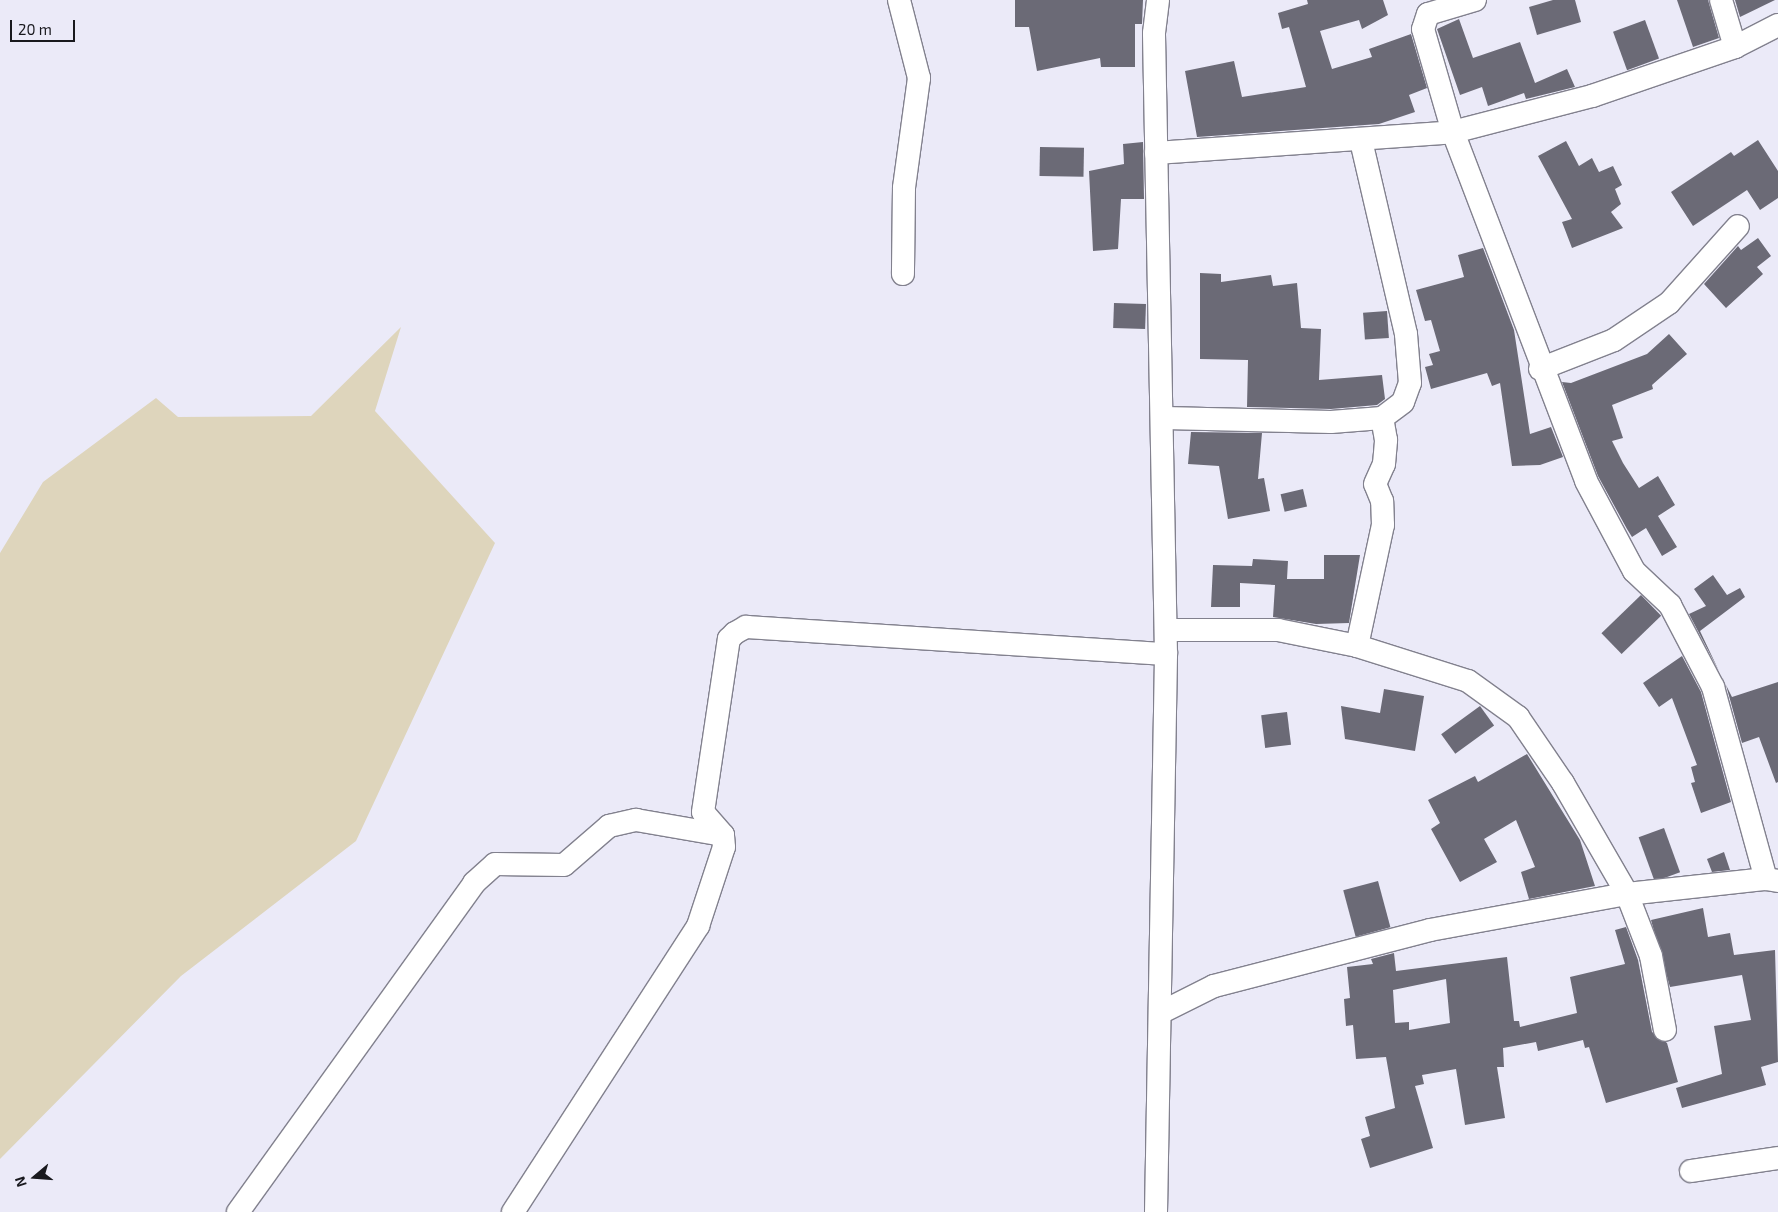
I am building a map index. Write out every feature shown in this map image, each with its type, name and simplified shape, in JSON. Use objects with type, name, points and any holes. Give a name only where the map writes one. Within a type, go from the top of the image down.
[{"type":"street","points":[[899,0],[919,78],[904,188],[903,274]]},
{"type":"street","points":[[1156,1212],[1166,654],[1165,418],[1154,33],[1158,0]]},
{"type":"street","points":[[1160,1014],[1214,986],[1430,930],[1627,894],[1772,880],[1713,687],[1670,605],[1634,571],[1614,537],[1540,369],[1452,132],[1423,29],[1428,14],[1475,0]]},
{"type":"street","points":[[1721,0],[1735,47]]},
{"type":"street","points":[[1156,153],[1361,141],[1452,132],[1592,96],[1735,47],[1778,25]]},
{"type":"street","points":[[1165,418],[1331,422],[1382,418],[1403,402],[1410,383],[1396,282],[1361,141]]},
{"type":"street","points":[[1540,369],[1614,340],[1669,303],[1738,226]]},
{"type":"street","points":[[1357,646],[1383,525],[1382,501],[1374,484],[1384,464],[1382,418]]},
{"type":"street","points":[[513,1212],[698,926],[724,847],[724,835],[703,812],[729,639],[746,627],[1166,654]]},
{"type":"street","points":[[1166,630],[1278,630],[1357,646],[1468,681],[1518,717],[1563,783],[1627,894],[1651,956],[1665,1030]]},
{"type":"street","points":[[238,1212],[474,883],[496,864],[564,865],[609,826],[636,820],[724,835]]},
{"type":"street","points":[[1691,1171],[1778,1158]]},
{"type":"shaded area","points":[[401,327],[375,411],[495,543],[356,841],[181,976],[0,1159],[0,553],[43,482],[156,398],[178,417],[311,416]]},
{"type":"building","points":[[1015,0],[1143,0],[1142,24],[1135,24],[1135,67],[1101,67],[1100,58],[1037,71],[1029,27],[1015,27]]},
{"type":"building","points":[[1307,0],[1383,0],[1388,15],[1362,29],[1359,20],[1320,31],[1332,69],[1372,57],[1369,49],[1411,34],[1427,88],[1409,95],[1415,112],[1379,124],[1197,137],[1185,71],[1234,61],[1242,97],[1306,87],[1289,27],[1282,29],[1278,13],[1308,4]]},
{"type":"building","points":[[1553,0],[1575,0],[1581,22],[1537,35],[1529,7]]},
{"type":"building","points":[[1677,0],[1708,0],[1719,38],[1693,47]]},
{"type":"building","points":[[1735,0],[1775,0],[1740,17]]},
{"type":"building","points":[[1459,19],[1473,58],[1520,42],[1535,83],[1567,69],[1575,87],[1526,99],[1524,93],[1488,106],[1482,87],[1460,95],[1437,29]]},
{"type":"building","points":[[1645,20],[1659,59],[1627,70],[1613,32]]},
{"type":"building","points":[[1758,140],[1778,171],[1778,198],[1760,210],[1747,190],[1693,226],[1671,192],[1731,152],[1734,156]]},
{"type":"building","points":[[1566,141],[1579,166],[1592,158],[1599,172],[1613,166],[1622,185],[1615,189],[1621,204],[1611,212],[1623,228],[1572,248],[1562,222],[1572,219],[1538,156]]},
{"type":"building","points":[[1143,142],[1144,199],[1121,199],[1118,249],[1093,251],[1089,171],[1124,164],[1123,144]]},
{"type":"building","points":[[1040,147],[1084,148],[1083,177],[1039,176]]},
{"type":"building","points":[[1758,238],[1771,256],[1757,267],[1763,274],[1726,308],[1704,284],[1738,246],[1741,250]]},
{"type":"building","points":[[1483,248],[1514,330],[1530,434],[1551,427],[1563,457],[1540,465],[1512,466],[1500,383],[1492,386],[1487,373],[1431,389],[1425,367],[1433,365],[1429,354],[1440,351],[1431,320],[1425,321],[1416,290],[1464,277],[1458,255]]},
{"type":"building","points":[[1200,273],[1221,274],[1221,282],[1271,275],[1273,286],[1297,283],[1301,328],[1321,329],[1319,380],[1382,375],[1385,399],[1377,405],[1331,409],[1247,407],[1248,360],[1200,359]]},
{"type":"building","points":[[1114,303],[1146,304],[1145,329],[1113,328]]},
{"type":"building","points":[[1387,311],[1389,338],[1365,340],[1363,313]]},
{"type":"building","points":[[1669,334],[1687,354],[1652,385],[1653,389],[1612,405],[1623,438],[1612,441],[1623,463],[1639,488],[1658,476],[1675,505],[1658,516],[1677,547],[1662,556],[1646,528],[1632,537],[1627,529],[1598,476],[1562,382],[1571,383],[1647,354]]},
{"type":"building","points":[[1191,432],[1262,433],[1258,479],[1264,478],[1270,511],[1228,519],[1219,466],[1188,464]]},
{"type":"building","points":[[1303,489],[1307,507],[1285,512],[1281,494]]},
{"type":"building","points":[[1324,555],[1360,555],[1349,623],[1316,624],[1273,617],[1275,585],[1240,583],[1240,607],[1211,607],[1213,565],[1252,566],[1253,559],[1288,561],[1287,579],[1324,579]]},
{"type":"building","points":[[1713,575],[1727,595],[1740,588],[1745,597],[1700,631],[1719,671],[1689,614],[1706,606],[1694,589]]},
{"type":"building","points":[[1641,595],[1661,616],[1622,654],[1601,633]]},
{"type":"building","points":[[1682,656],[1701,692],[1731,802],[1701,813],[1691,783],[1695,782],[1691,767],[1697,765],[1672,698],[1659,707],[1643,683]]},
{"type":"building","points":[[1778,682],[1778,782],[1776,783],[1759,737],[1742,743],[1726,685],[1732,697]]},
{"type":"building","points":[[1384,689],[1424,696],[1415,751],[1345,739],[1341,706],[1380,713]]},
{"type":"building","points":[[1480,706],[1494,725],[1455,754],[1441,734]]},
{"type":"building","points":[[1287,712],[1291,745],[1265,748],[1261,715]]},
{"type":"building","points":[[1527,754],[1580,840],[1595,886],[1529,899],[1521,872],[1535,867],[1516,820],[1484,839],[1497,862],[1460,882],[1431,829],[1440,823],[1428,800],[1475,776],[1478,782]]},
{"type":"building","points":[[1664,828],[1680,872],[1655,881],[1639,837]]},
{"type":"building","points":[[1724,852],[1730,870],[1712,872],[1707,859]]},
{"type":"building","points":[[1378,881],[1390,927],[1356,937],[1343,890]]},
{"type":"building","points":[[1703,908],[1708,937],[1730,933],[1734,955],[1775,950],[1778,1062],[1761,1067],[1766,1085],[1682,1108],[1676,1088],[1722,1074],[1714,1026],[1751,1020],[1742,975],[1670,987],[1651,920]]},
{"type":"building","points":[[1626,927],[1638,960],[1652,1032],[1667,1043],[1678,1082],[1606,1103],[1589,1047],[1585,1048],[1583,1040],[1538,1051],[1536,1042],[1503,1048],[1504,1067],[1497,1067],[1505,1118],[1465,1125],[1456,1069],[1422,1075],[1424,1084],[1415,1086],[1433,1148],[1370,1168],[1361,1139],[1370,1136],[1365,1117],[1395,1108],[1386,1057],[1356,1059],[1353,1025],[1346,1026],[1344,999],[1350,998],[1347,967],[1373,964],[1371,959],[1394,953],[1396,971],[1507,957],[1514,1021],[1519,1021],[1520,1027],[1577,1013],[1570,977],[1625,964],[1615,930]],"holes":[[[1446,979],[1450,1023],[1409,1030],[1409,1022],[1395,1023],[1393,990]]]}]
